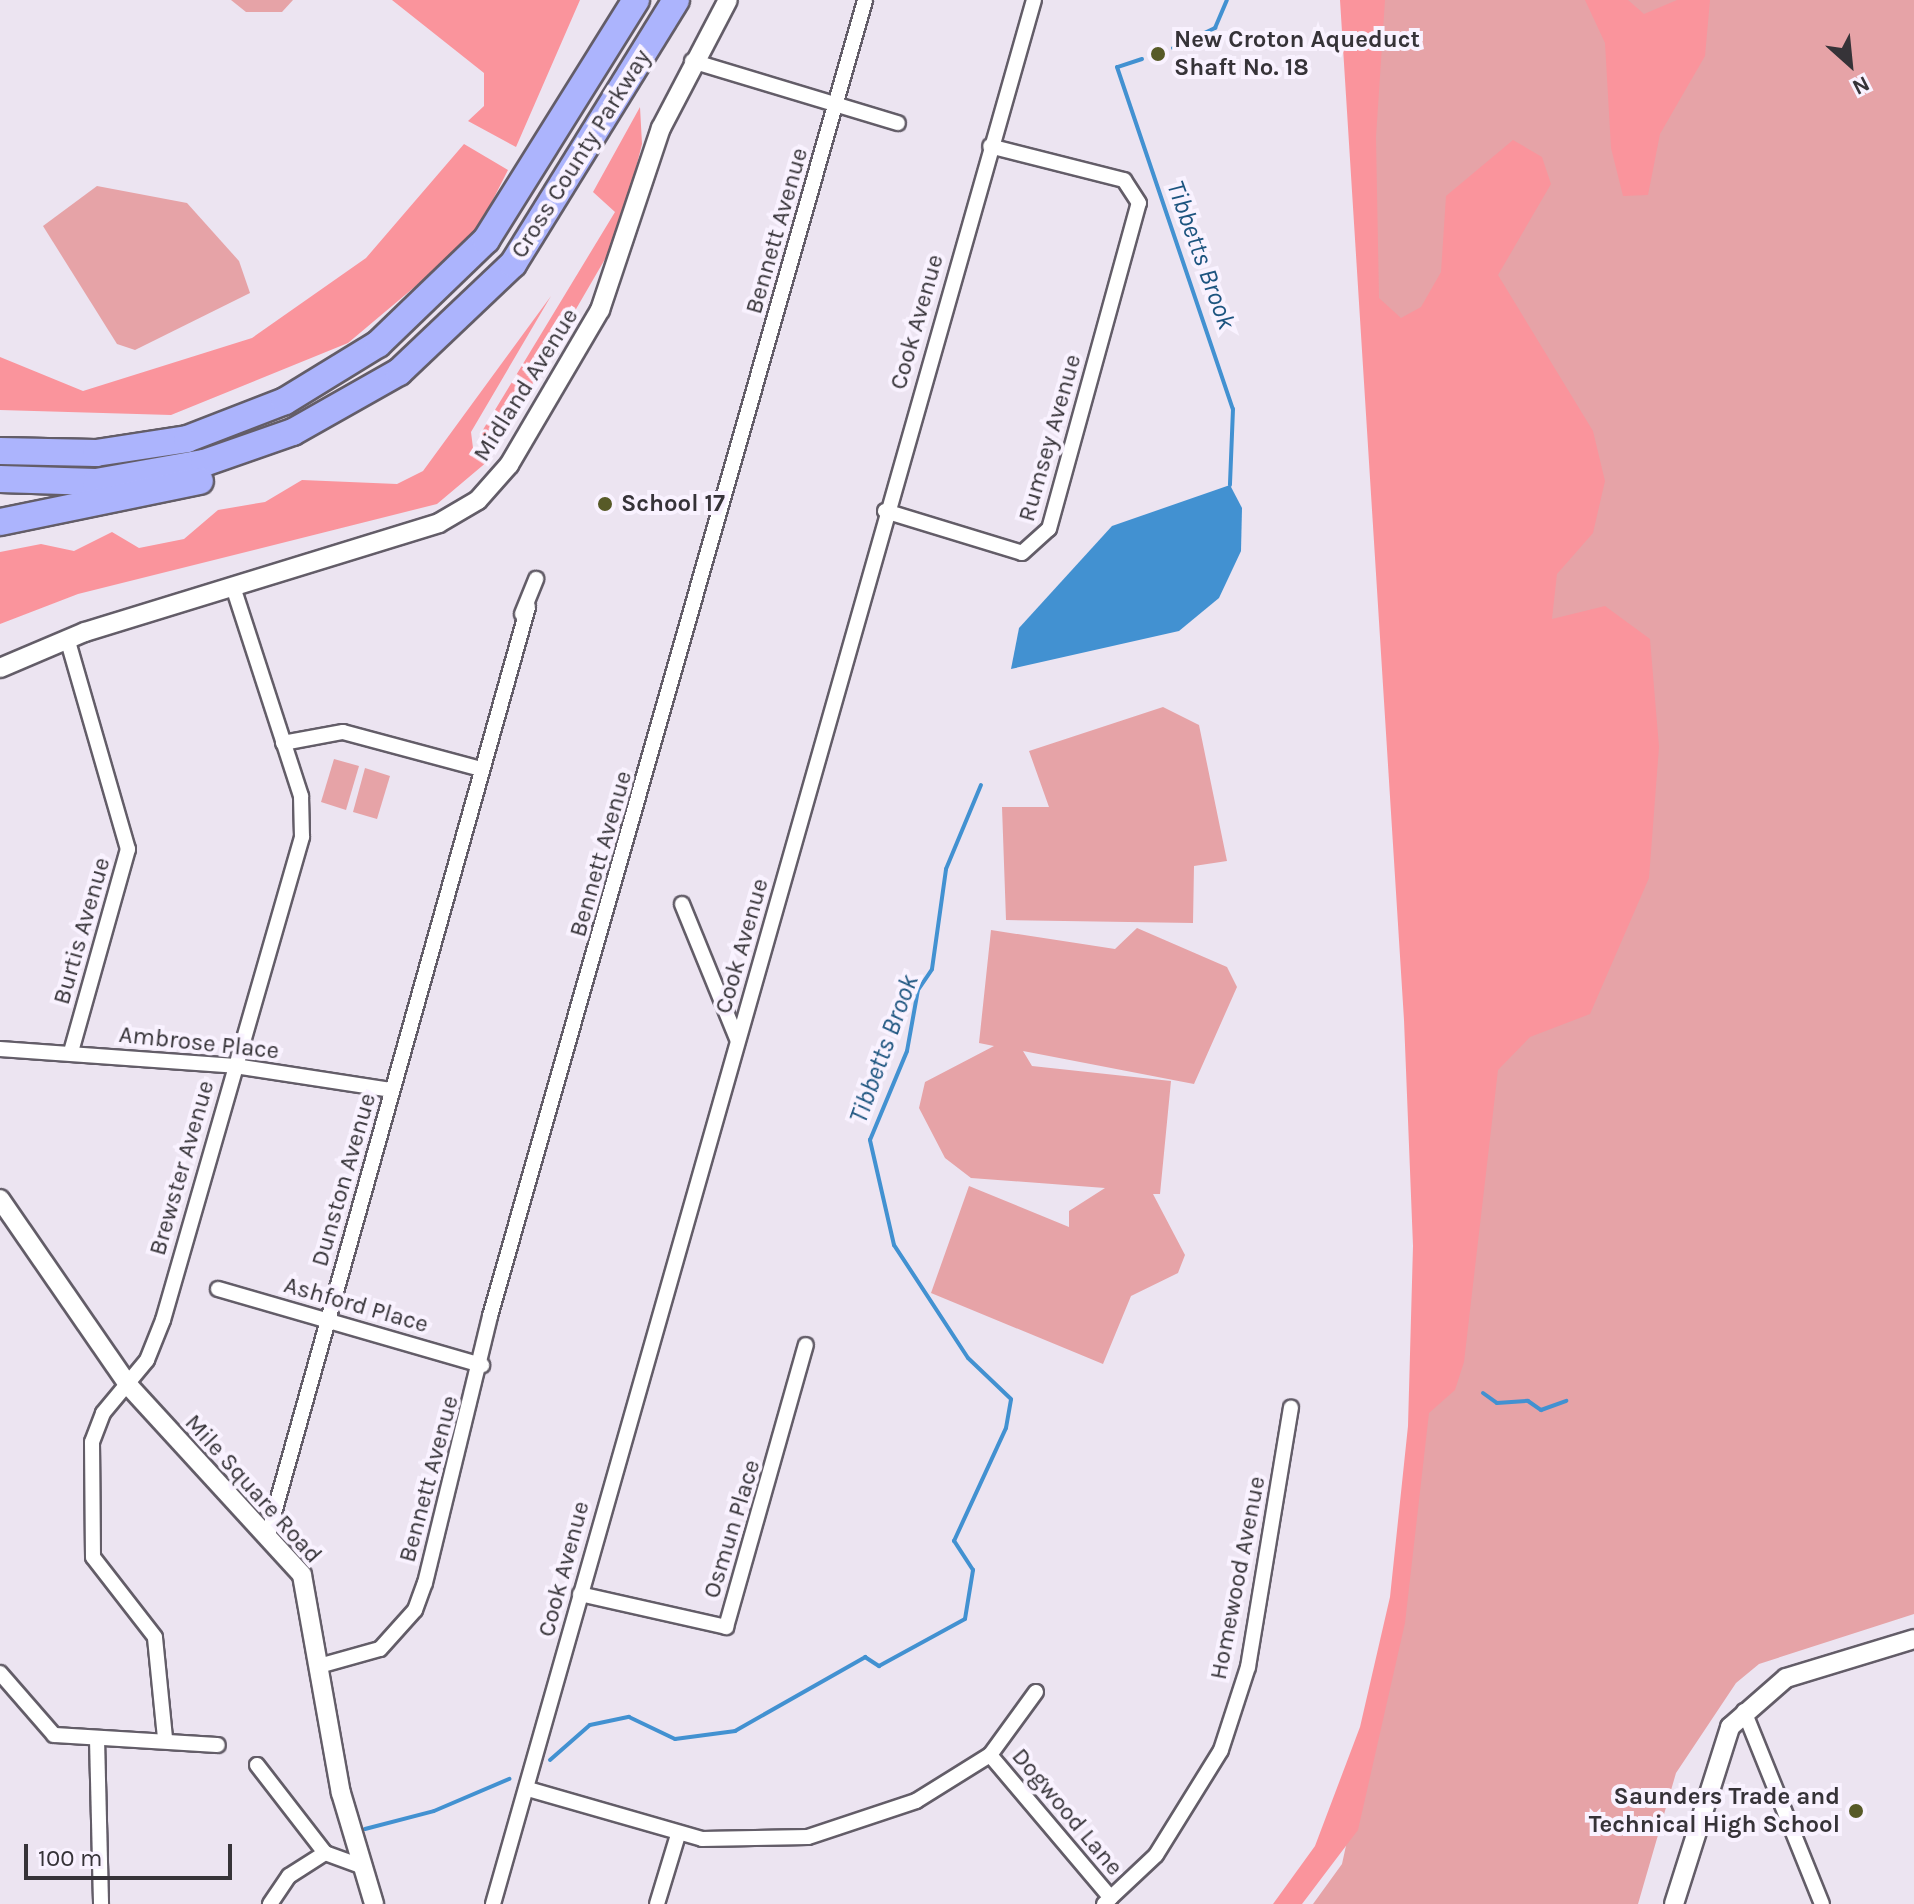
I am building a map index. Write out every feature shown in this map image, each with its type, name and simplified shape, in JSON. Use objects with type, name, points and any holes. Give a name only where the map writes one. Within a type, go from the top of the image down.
[{"type":"highway","name":"Cross County Parkway","points":[[0,451],[96,453],[187,439],[285,401],[378,344],[486,240],[636,0]]},
{"type":"highway","name":"Cross County Parkway","points":[[0,479],[96,482],[175,470],[316,421],[428,350],[505,273],[676,0]]},
{"type":"highway","points":[[0,522],[211,478],[275,451],[316,421]]},
{"type":"street","name":"Midland Avenue","points":[[0,668],[67,638],[439,523],[489,489],[609,292],[661,128],[692,61],[728,0]]},
{"type":"street","name":"Bennett Avenue","points":[[319,1666],[380,1649],[415,1610],[865,0]]},
{"type":"street","name":"Cook Avenue","points":[[493,1904],[528,1789],[885,511],[1034,0]]},
{"type":"street","points":[[692,61],[898,123]]},
{"type":"street","name":"Rumsey Avenue","points":[[885,511],[998,550],[1022,553],[1044,540],[1139,203],[1130,184],[990,146]]},
{"type":"street","name":"Dunston Avenue","points":[[267,1538],[536,579]]},
{"type":"street","name":"Brewster Avenue","points":[[165,1738],[155,1637],[93,1557],[92,1442],[103,1413],[129,1386],[163,1320],[302,837],[304,812],[233,587]]},
{"type":"street","name":"Dunston Avenue","points":[[464,835],[477,768],[528,607]]},
{"type":"street","name":"Burtis Avenue","points":[[67,638],[128,849],[71,1052]]},
{"type":"street","points":[[283,743],[343,732],[477,768]]},
{"type":"street","points":[[682,904],[737,1039]]},
{"type":"street","name":"Ambrose Place","points":[[0,1049],[235,1066],[392,1090]]},
{"type":"street","name":"Mile Square Road","points":[[0,1199],[129,1386],[267,1538],[309,1590],[319,1666],[360,1866],[374,1904]]},
{"type":"street","name":"Ashford Place","points":[[218,1289],[482,1365]]},
{"type":"street","name":"Osmun Place","points":[[580,1594],[726,1627],[806,1345]]},
{"type":"street","name":"Homewood Avenue","points":[[1108,1901],[1156,1855],[1221,1750],[1248,1667],[1291,1408]]},
{"type":"street","points":[[1674,1904],[1715,1763],[1744,1711],[1800,1672],[1914,1639]]},
{"type":"street","points":[[0,1673],[54,1735],[97,1739],[165,1738],[218,1745]]},
{"type":"street","points":[[528,1789],[678,1835],[808,1837],[916,1801],[990,1755],[1036,1692]]},
{"type":"street","points":[[1744,1711],[1822,1904]]},
{"type":"street","points":[[97,1739],[101,1904]]},
{"type":"street","name":"Dogwood Lane","points":[[990,1755],[1108,1901]]},
{"type":"street","points":[[257,1765],[325,1853],[360,1866]]},
{"type":"street","points":[[657,1904],[678,1835]]},
{"type":"street","points":[[270,1904],[289,1876],[325,1853]]},
{"type":"shaded area","points":[[231,0],[293,0],[282,12],[246,12]]},
{"type":"shaded area","points":[[392,0],[580,0],[516,147],[468,121],[484,106],[484,73]]},
{"type":"shaded area","points":[[1340,0],[1385,0],[1376,137],[1379,298],[1401,318],[1421,307],[1441,272],[1446,196],[1513,140],[1542,157],[1551,184],[1498,275],[1593,431],[1605,481],[1593,533],[1557,574],[1552,619],[1605,606],[1650,639],[1659,747],[1649,878],[1590,1014],[1530,1037],[1498,1070],[1464,1362],[1455,1390],[1429,1413],[1405,1623],[1358,1830],[1302,1904],[1273,1904],[1315,1846],[1360,1727],[1390,1597],[1408,1426],[1413,1246],[1404,1020]]},
{"type":"shaded area","points":[[1363,0],[1914,0],[1914,1614],[1759,1664],[1736,1683],[1676,1773],[1638,1904],[1313,1904],[1342,1864],[1391,1639],[1417,1467],[1424,1223],[1368,250]]},
{"type":"shaded area","points":[[1585,0],[1628,0],[1644,14],[1677,0],[1710,0],[1705,56],[1660,134],[1648,195],[1623,196],[1611,148],[1605,43]]},
{"type":"shaded area","points":[[640,107],[642,144],[619,235],[500,440],[484,440],[481,433],[615,212],[593,192]]},
{"type":"shaded area","points":[[464,144],[508,170],[474,237],[348,343],[171,415],[0,410],[0,357],[83,391],[252,338],[366,258]]},
{"type":"shaded area","points":[[97,186],[187,203],[239,261],[250,293],[135,350],[117,344],[43,226]]},
{"type":"shaded area","points":[[551,296],[471,432],[473,448],[488,461],[437,504],[78,594],[0,624],[0,552],[41,544],[74,551],[112,532],[139,548],[184,539],[218,510],[265,502],[302,480],[397,484],[423,471]]},
{"type":"shaded area","points":[[1163,707],[1199,725],[1227,861],[1194,866],[1193,923],[1006,920],[1002,807],[1049,807],[1029,751]]},
{"type":"shaded area","points":[[334,759],[359,766],[346,810],[321,802]]},
{"type":"shaded area","points":[[365,768],[390,776],[377,819],[353,812]]},
{"type":"shaded area","points":[[1137,928],[1227,967],[1237,987],[1194,1084],[1023,1051],[1032,1066],[1171,1081],[1160,1194],[1153,1194],[1185,1255],[1178,1273],[1131,1296],[1103,1364],[931,1293],[969,1186],[1069,1227],[1069,1211],[1105,1188],[971,1178],[945,1158],[919,1108],[925,1082],[994,1046],[979,1043],[991,930],[1115,949]]},
{"type":"water","points":[[1230,485],[1242,508],[1241,551],[1219,598],[1179,631],[1011,669],[1019,628],[1112,526]]},
{"type":"waterway","name":"Tibbetts Brook","points":[[1173,48],[1215,28],[1227,0]]},
{"type":"waterway","name":"Tibbetts Brook","points":[[1142,59],[1117,67],[1233,409],[1230,485]]},
{"type":"waterway","name":"Tibbetts Brook","points":[[550,1760],[590,1725],[629,1717],[675,1739],[735,1731],[865,1657],[879,1666],[965,1619],[973,1570],[954,1541],[1006,1428],[1011,1399],[968,1358],[894,1245],[870,1140],[907,1051],[918,990],[932,969],[946,869],[981,785]]},
{"type":"waterway","points":[[1483,1393],[1497,1403],[1528,1401],[1541,1410],[1566,1401]]},
{"type":"waterway","name":"Tibbetts Brook","points":[[365,1829],[434,1811],[509,1779]]},
{"type":"place","name":"New Croton Aqueduct Shaft No. 18","points":[[1158,54]]},
{"type":"place","name":"School 17","points":[[605,504]]},
{"type":"place","name":"Saunders Trade and Technical High School","points":[[1856,1811]]}]
